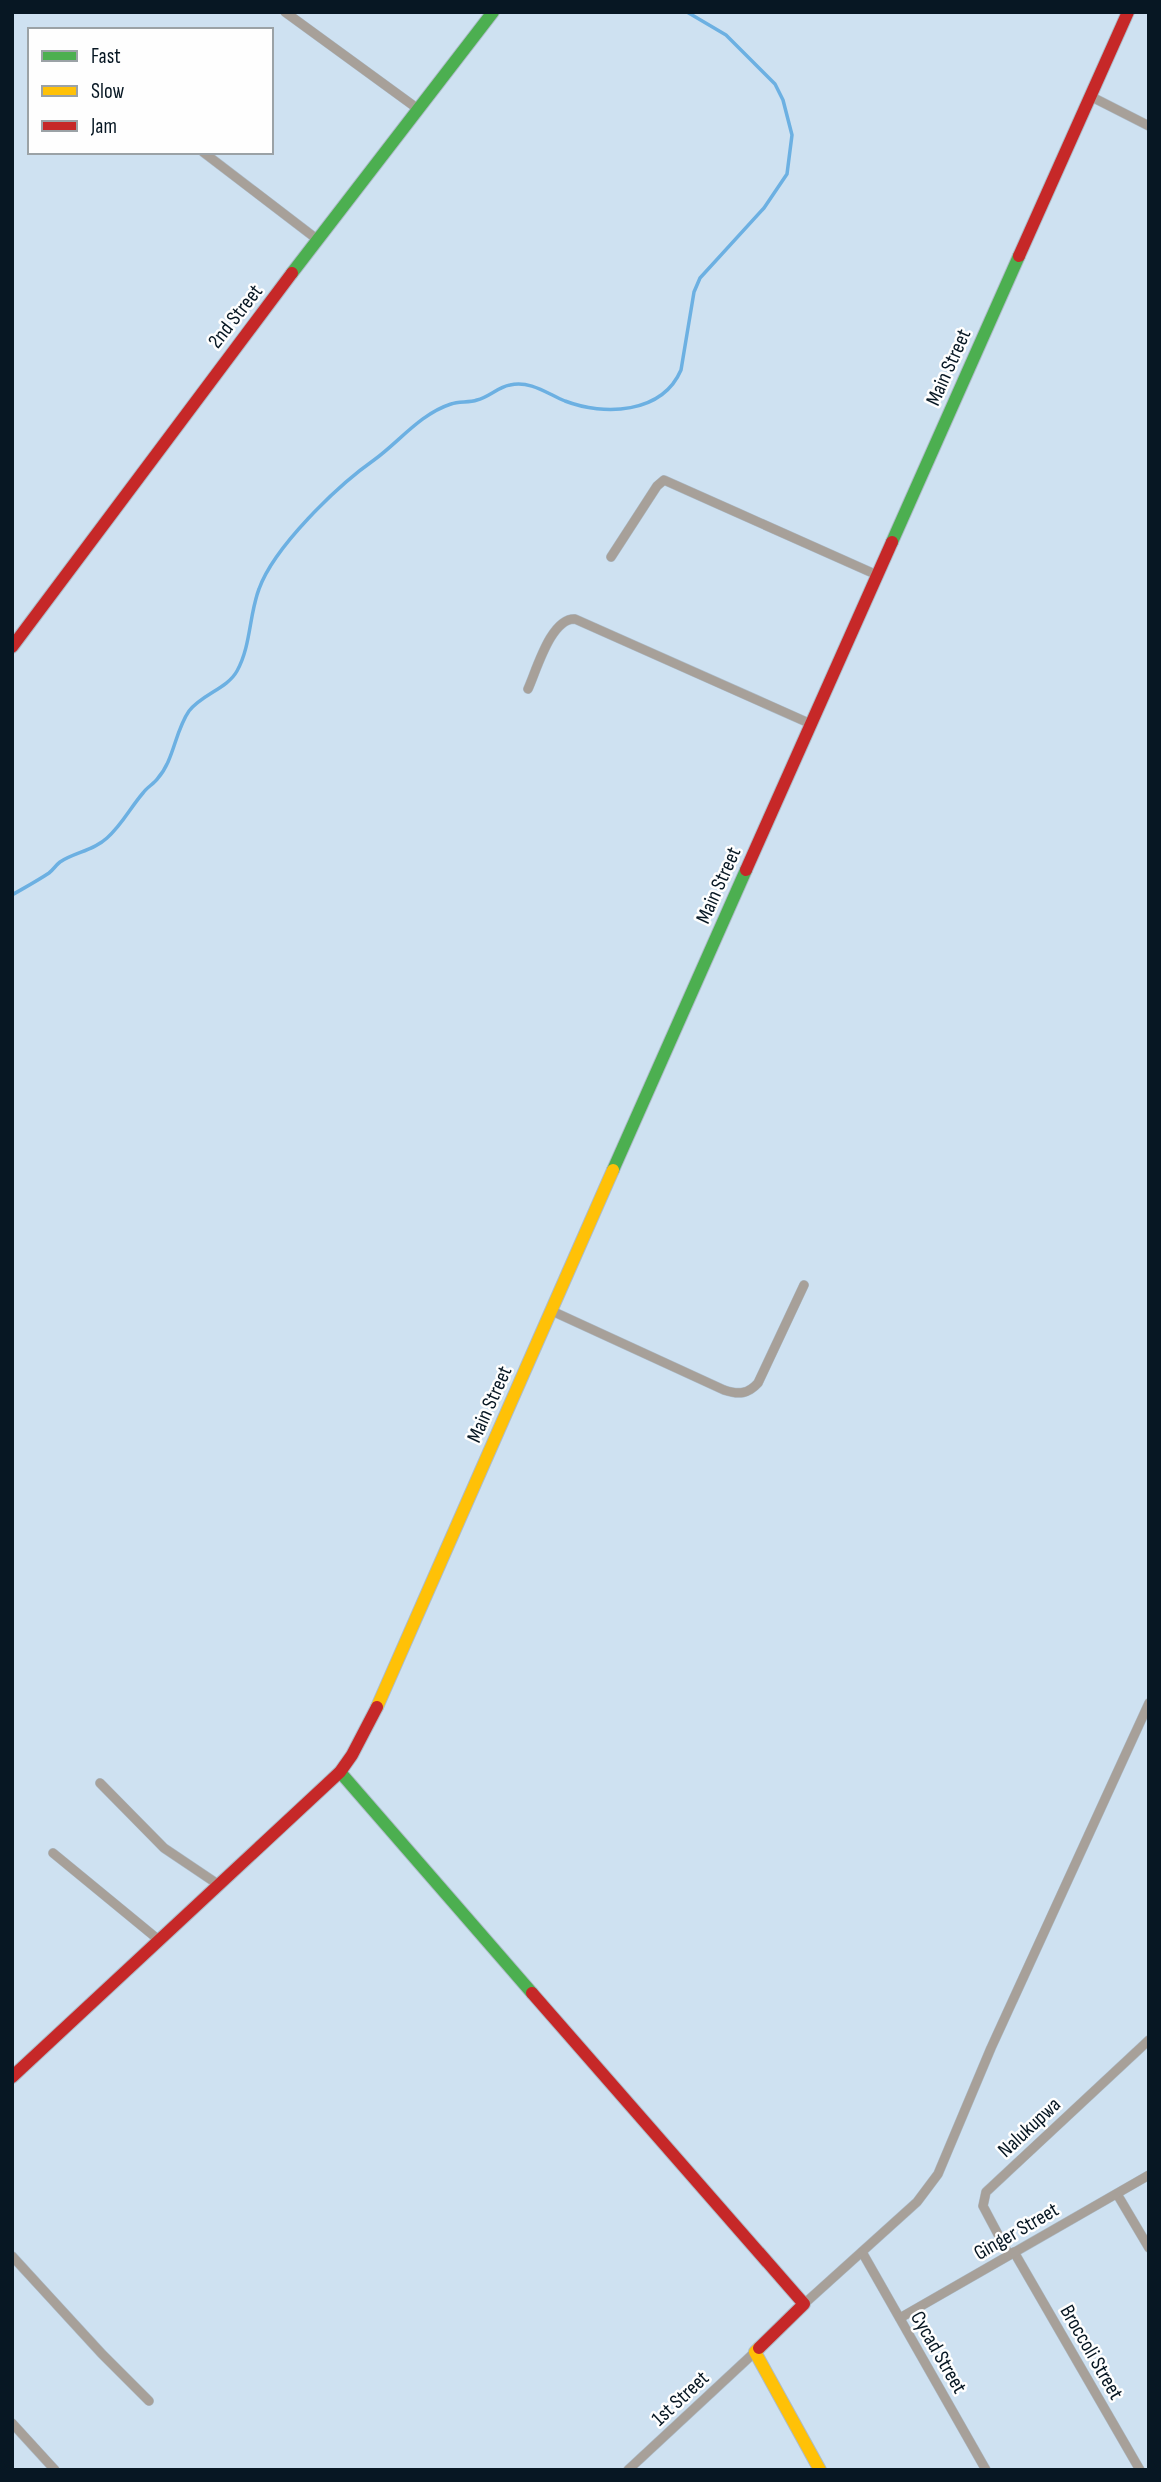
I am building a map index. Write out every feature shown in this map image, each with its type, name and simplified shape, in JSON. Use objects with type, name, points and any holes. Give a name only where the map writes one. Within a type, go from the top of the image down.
[{"type":"main road","name":"2nd Street","points":[[12,647],[213,376],[493,12]]},
{"type":"main road","name":"Main Street","points":[[12,2077],[340,1772],[352,1755],[379,1703],[1128,12]]},
{"type":"main road","points":[[340,1772],[804,2304],[755,2352],[820,2470]]},
{"type":"street","points":[[285,12],[418,109]]},
{"type":"street","points":[[1090,96],[1149,126]]},
{"type":"street","points":[[206,154],[318,240]]},
{"type":"street","points":[[611,557],[657,486],[664,480],[877,575]]},
{"type":"street","points":[[528,689],[558,625],[575,619],[811,724]]},
{"type":"street","points":[[552,1311],[724,1390],[743,1394],[758,1382],[804,1285]]},
{"type":"street","points":[[804,2304],[917,2202],[938,2174],[991,2048],[1149,1703]]},
{"type":"street","points":[[100,1783],[164,1848],[219,1885]]},
{"type":"street","points":[[53,1853],[160,1941]]},
{"type":"street","name":"Nalukupwa","points":[[1011,2254],[983,2206],[986,2192],[1149,2040]]},
{"type":"street","name":"Ginger Street","points":[[900,2318],[1149,2175]]},
{"type":"street","points":[[1117,2194],[1149,2248]]},
{"type":"street","name":"Cycad Street","points":[[862,2252],[986,2470]]},
{"type":"street","name":"Broccoli Street","points":[[1011,2254],[1140,2470]]},
{"type":"street","points":[[12,2256],[149,2401]]},
{"type":"street","name":"1st Street","points":[[628,2470],[755,2352]]},
{"type":"street","points":[[12,2424],[55,2470]]},
{"type":"waterway","points":[[12,895],[49,873],[60,862],[102,842],[117,828],[163,771],[189,711],[237,671],[245,651],[259,589],[278,555],[325,501],[429,414],[451,404],[477,400],[501,388],[517,384],[532,386],[565,401],[597,409],[631,408],[660,396],[672,385],[681,370],[694,292],[700,278],[764,208],[787,174],[792,135],[783,100],[775,84],[726,35],[687,12]]},
{"type":"traffic: fast","points":[[292,273],[493,12]]},
{"type":"traffic: fast","points":[[892,542],[1019,256]]},
{"type":"traffic: fast","points":[[613,1170],[746,870]]},
{"type":"traffic: fast","points":[[340,1772],[532,1993]]},
{"type":"traffic: slow","points":[[377,1707],[613,1170]]},
{"type":"traffic: slow","points":[[759,2348],[755,2352],[820,2470]]},
{"type":"traffic: jam","points":[[1019,256],[1128,12]]},
{"type":"traffic: jam","points":[[12,647],[292,273]]},
{"type":"traffic: jam","points":[[746,870],[892,542]]},
{"type":"traffic: jam","points":[[12,2077],[340,1772],[377,1707]]},
{"type":"traffic: jam","points":[[532,1993],[804,2304],[759,2348]]}]
